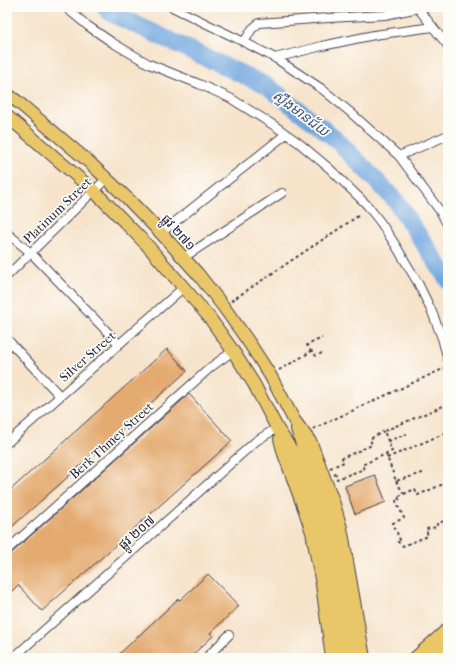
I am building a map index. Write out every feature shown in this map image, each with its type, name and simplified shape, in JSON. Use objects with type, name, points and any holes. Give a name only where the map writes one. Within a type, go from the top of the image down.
[{"type":"main road","name":"ផ្លូវ ២៧១","points":[[7,94],[107,178],[161,233],[198,274],[248,341],[270,375],[294,420]]},
{"type":"main road","points":[[7,116],[94,191],[147,245],[209,317],[233,351],[254,384],[292,451],[308,490],[336,581],[354,658]]},
{"type":"main road","points":[[294,420],[311,443],[341,528],[364,658]]},
{"type":"main road","points":[[294,420],[330,527],[342,658]]},
{"type":"main road","points":[[278,428],[284,454],[312,532],[322,584],[332,658]]},
{"type":"main road","points":[[415,658],[448,628]]},
{"type":"main road","points":[[432,658],[448,644]]},
{"type":"street","points":[[65,7],[88,26],[113,43],[149,64],[230,98],[275,126],[330,168],[367,205],[396,246],[418,283],[432,312],[442,338],[448,360]]},
{"type":"street","points":[[172,7],[274,58],[322,89],[399,156],[440,212],[448,226]]},
{"type":"street","points":[[244,42],[252,29],[259,23],[385,15],[420,7],[448,46]]},
{"type":"street","points":[[274,58],[374,35],[433,27]]},
{"type":"street","points":[[161,233],[286,134]]},
{"type":"street","points":[[399,156],[448,135]]},
{"type":"street","name":"Platinum Street","points":[[7,276],[107,178]]},
{"type":"street","points":[[183,258],[282,193]]},
{"type":"street","points":[[7,233],[31,253],[119,344]]},
{"type":"street","name":"Silver Street","points":[[7,443],[184,287]]},
{"type":"street","points":[[7,339],[60,396]]},
{"type":"street","name":"Berk Thmey Street","points":[[7,550],[211,367],[233,351]]},
{"type":"street","name":"ផ្លូវ ២០៧","points":[[13,658],[256,441],[278,428]]},
{"type":"street","points":[[206,658],[229,635]]},
{"type":"path","points":[[223,306],[358,216]]},
{"type":"path","points":[[322,338],[307,345],[311,352],[312,351],[316,356],[324,352]]},
{"type":"path","points":[[270,375],[311,352]]},
{"type":"path","points":[[304,433],[448,366]]},
{"type":"path","points":[[323,475],[344,462],[342,458],[372,445],[370,439],[384,431],[448,404]]},
{"type":"path","points":[[323,475],[336,474],[337,479],[364,469],[362,465],[392,451],[384,431]]},
{"type":"path","points":[[387,458],[448,432]]},
{"type":"path","points":[[388,441],[408,434]]},
{"type":"path","points":[[386,454],[396,481],[404,494]]},
{"type":"path","points":[[396,481],[426,472]]},
{"type":"path","points":[[448,482],[418,494],[415,489],[397,497],[400,500],[396,501],[404,518],[393,523],[400,540],[397,541],[403,546],[428,536],[426,529],[437,527],[437,524],[448,519]]},
{"type":"building","points":[[167,349],[187,371],[7,531],[7,493]]},
{"type":"building","points":[[189,394],[232,441],[42,611],[18,585],[7,596],[7,557]]},
{"type":"building","points":[[375,475],[386,502],[355,514],[345,486]]},
{"type":"building","points":[[208,574],[239,606],[210,633],[213,636],[189,658],[115,658],[178,599],[180,600]]},
{"type":"waterway","name":"ស្ទឹងមានជ័យ","points":[[105,7],[111,13],[267,86],[336,139],[396,201],[448,280]]}]
